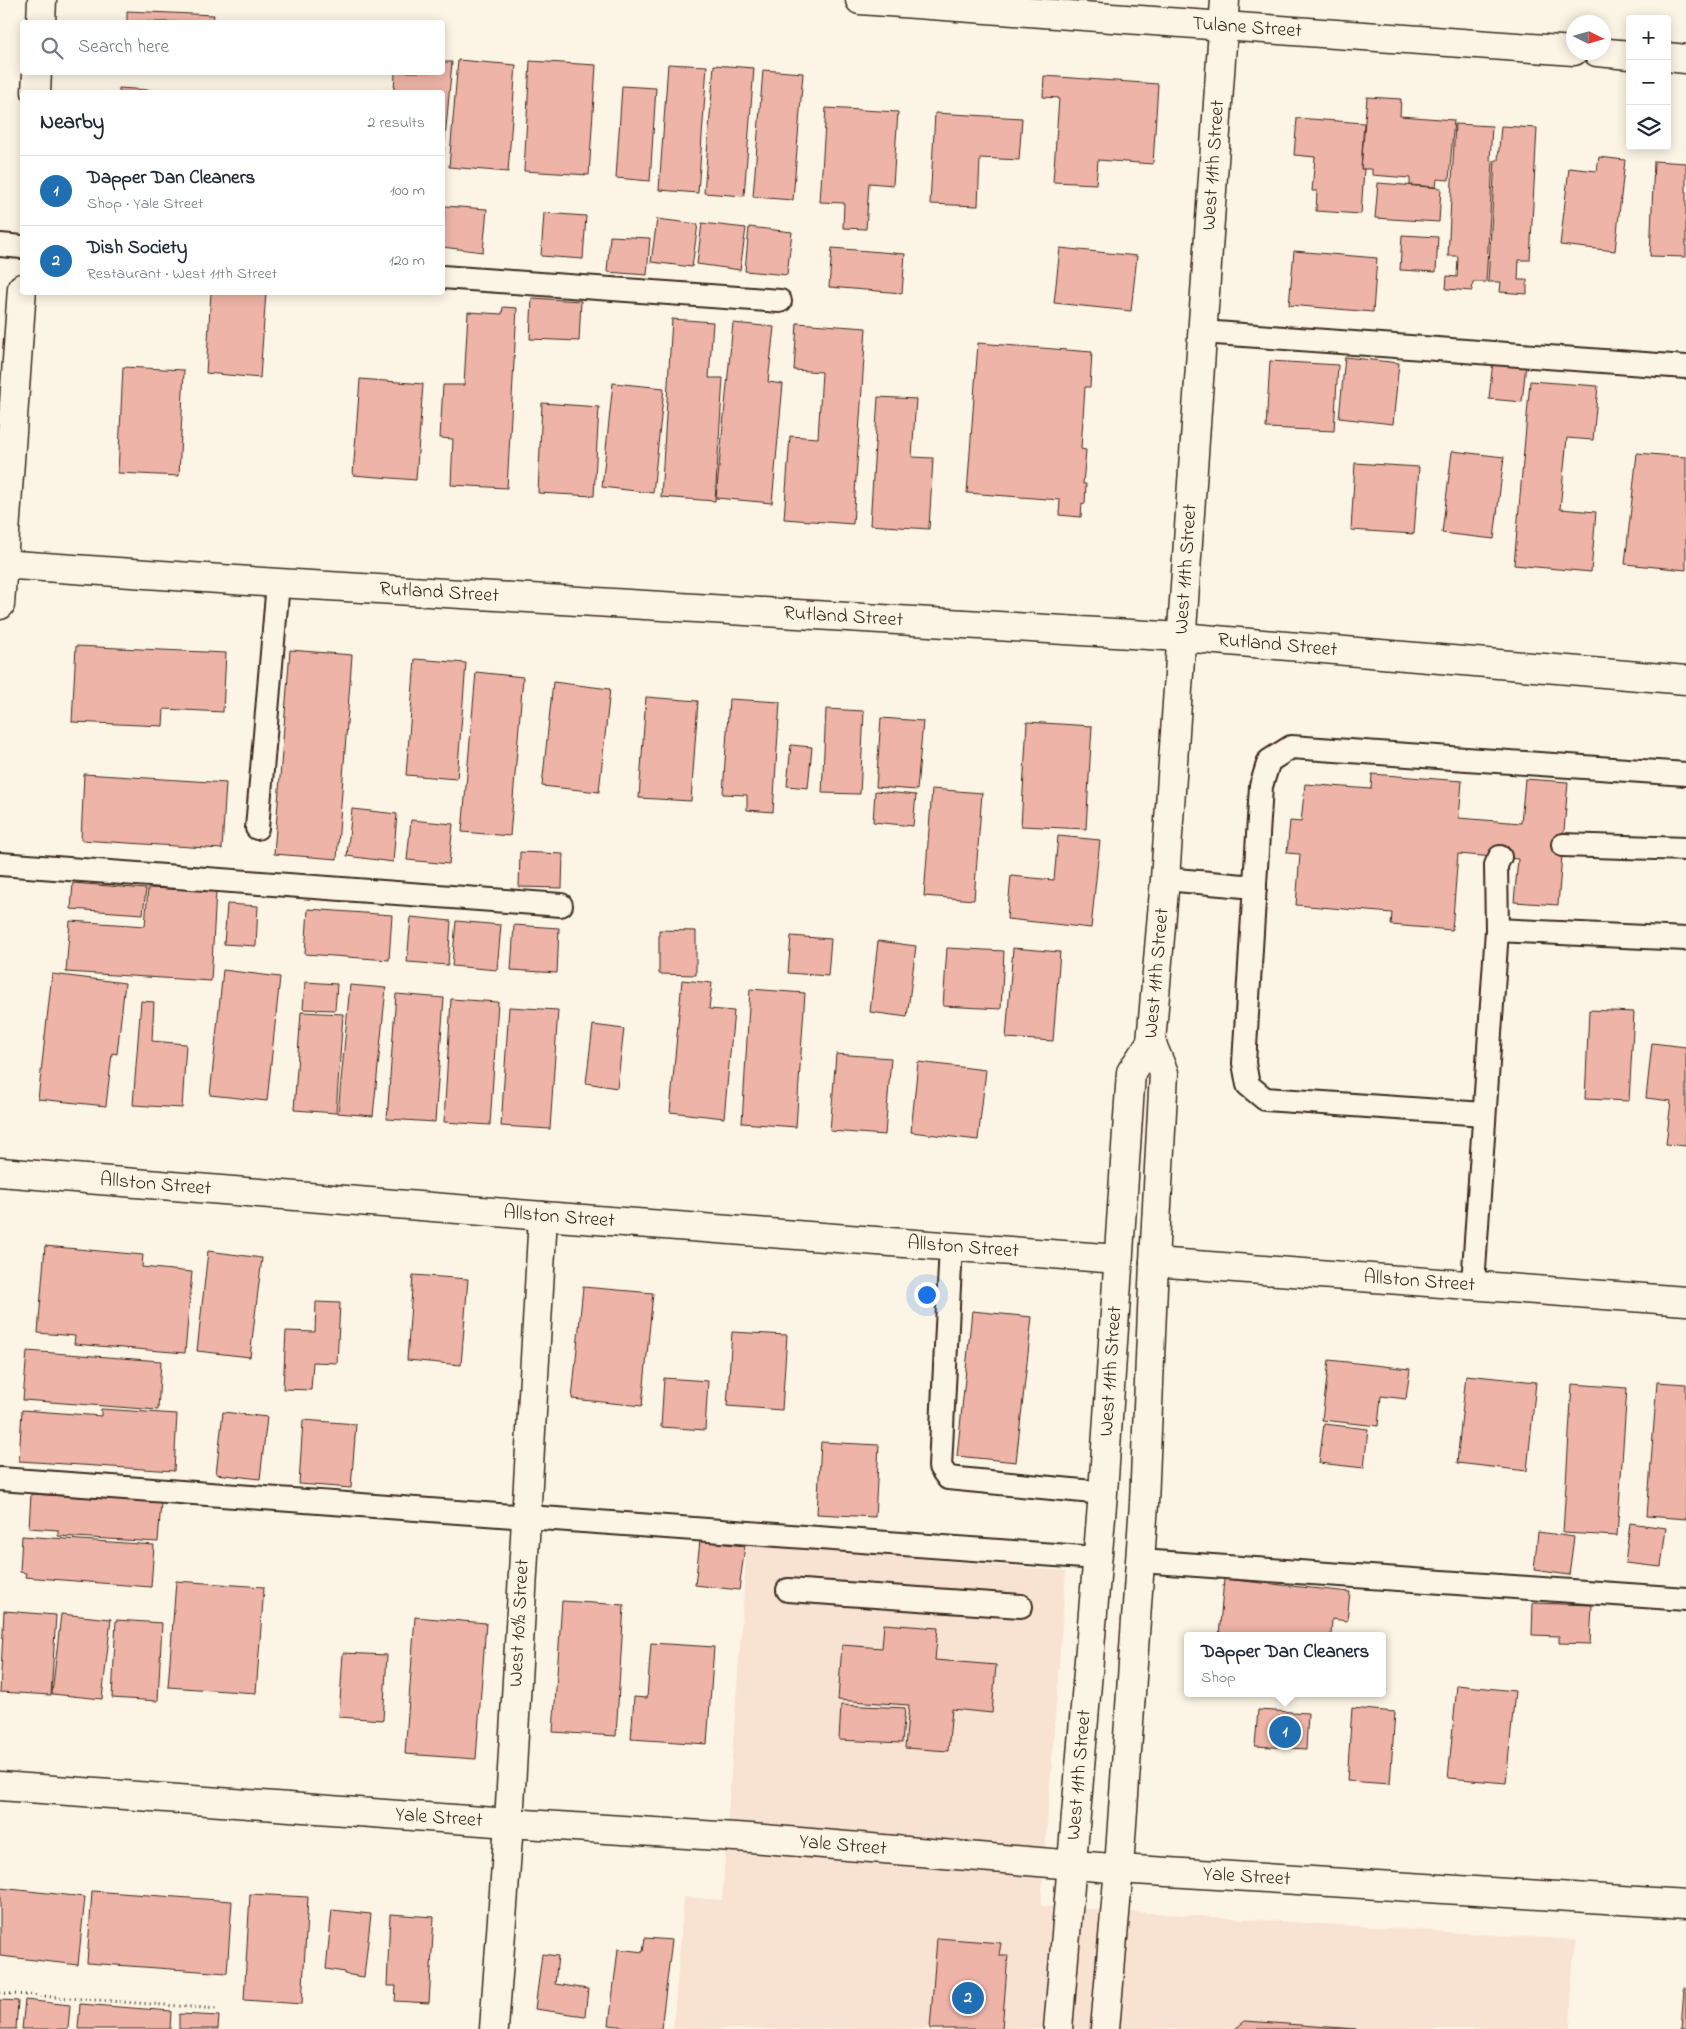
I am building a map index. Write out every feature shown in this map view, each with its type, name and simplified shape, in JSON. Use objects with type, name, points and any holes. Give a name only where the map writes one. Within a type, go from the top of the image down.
[{"type":"street","points":[[41,20],[42,0]]},
{"type":"street","name":"Tulane Street","points":[[860,0],[1224,13],[1566,50]]},
{"type":"street","name":"West 11th Street","points":[[1058,2029],[1103,1494],[1131,1072],[1151,1042],[1165,879],[1224,13]]},
{"type":"street","points":[[1611,53],[1626,55]]},
{"type":"street","points":[[1671,57],[1686,59]]},
{"type":"street","points":[[36,90],[37,75]]},
{"type":"street","points":[[0,604],[1,564],[21,295]]},
{"type":"street","name":"Rutland Street","points":[[1,564],[278,583],[1181,637],[1686,680]]},
{"type":"street","points":[[1105,2029],[1119,1868],[1140,1560],[1164,1074],[1151,1042]]},
{"type":"street","name":"Allston Street","points":[[0,1172],[543,1216],[1118,1259]]},
{"type":"street","name":"West 10½ Street","points":[[494,2029],[509,1823],[543,1216]]},
{"type":"street","name":"Allston Street","points":[[1154,1262],[1686,1301]]},
{"type":"street","name":"Yale Street","points":[[0,1786],[509,1823],[750,1838],[1119,1868],[1686,1904]]},
{"type":"lane","points":[[0,245],[20,247]]},
{"type":"lane","points":[[445,277],[780,301]]},
{"type":"lane","points":[[1202,332],[1686,366]]},
{"type":"lane","points":[[258,828],[278,583]]},
{"type":"lane","points":[[1484,1114],[1265,1099],[1248,1085],[1244,1063],[1261,786],[1269,761],[1291,747],[1686,774]]},
{"type":"lane","points":[[1563,845],[1686,850]]},
{"type":"lane","points":[[1473,1284],[1497,930],[1496,865],[1500,857]]},
{"type":"lane","points":[[0,864],[561,905]]},
{"type":"lane","points":[[1165,879],[1255,887]]},
{"type":"lane","points":[[1497,930],[1686,939]]},
{"type":"lane","points":[[951,1246],[940,1467],[948,1478],[1103,1494]]},
{"type":"lane","points":[[0,1479],[1097,1558]]},
{"type":"lane","points":[[1140,1560],[1686,1600]]},
{"type":"lane","points":[[788,1590],[1021,1606]]},
{"type":"path","points":[[0,1993],[219,2009]]},
{"type":"shaded area","points":[[747,1544],[1066,1571],[1041,1906],[1577,1940],[1573,1962],[1570,2029],[673,2029],[684,1897],[722,1900]]},
{"type":"building","points":[[127,11],[214,15],[213,20],[127,20]]},
{"type":"building","points":[[458,60],[516,65],[508,172],[449,167]]},
{"type":"building","points":[[530,61],[596,65],[589,175],[524,171]]},
{"type":"building","points":[[445,62],[452,62],[445,140],[445,90],[394,90],[395,75],[445,75]]},
{"type":"building","points":[[668,64],[707,66],[698,193],[659,190]]},
{"type":"building","points":[[714,65],[754,68],[744,196],[704,193]]},
{"type":"building","points":[[763,70],[803,73],[793,200],[753,197]]},
{"type":"building","points":[[1044,76],[1158,84],[1153,164],[1098,160],[1096,184],[1053,182],[1059,98],[1043,97]]},
{"type":"building","points":[[622,86],[656,88],[650,181],[616,178]]},
{"type":"building","points":[[119,88],[148,90],[119,90]]},
{"type":"building","points":[[1367,97],[1401,99],[1400,116],[1454,120],[1449,180],[1437,179],[1436,187],[1410,185],[1410,178],[1372,175],[1372,169],[1361,169]]},
{"type":"building","points":[[826,108],[898,112],[893,185],[869,183],[866,229],[843,228],[844,203],[820,202]]},
{"type":"building","points":[[935,113],[1022,118],[1019,160],[980,158],[978,206],[930,204]]},
{"type":"building","points":[[1297,118],[1364,123],[1361,169],[1364,169],[1361,214],[1316,211],[1317,191],[1312,191],[1315,157],[1294,155]]},
{"type":"building","points":[[1455,124],[1492,126],[1490,161],[1493,161],[1486,282],[1473,282],[1472,291],[1446,289],[1447,276],[1457,277],[1458,256],[1448,256]]},
{"type":"building","points":[[1501,126],[1537,128],[1530,260],[1519,260],[1518,280],[1527,280],[1527,294],[1500,292],[1501,282],[1488,282],[1495,160],[1498,160]]},
{"type":"building","points":[[1599,157],[1625,160],[1615,251],[1560,245],[1569,168],[1597,171]]},
{"type":"building","points":[[1654,161],[1686,163],[1686,257],[1650,256]]},
{"type":"building","points":[[1378,183],[1441,188],[1439,222],[1375,218]]},
{"type":"building","points":[[445,206],[487,209],[483,252],[445,247]]},
{"type":"building","points":[[544,213],[586,216],[583,259],[541,256]]},
{"type":"building","points":[[657,219],[698,224],[692,267],[651,262]]},
{"type":"building","points":[[702,223],[746,228],[740,270],[697,264]]},
{"type":"building","points":[[749,227],[792,232],[787,275],[745,271]]},
{"type":"building","points":[[1402,235],[1438,237],[1436,272],[1400,270]]},
{"type":"building","points":[[610,236],[650,238],[647,275],[607,272]]},
{"type":"building","points":[[832,248],[905,254],[902,293],[829,287]]},
{"type":"building","points":[[1060,248],[1137,256],[1131,311],[1054,303]]},
{"type":"building","points":[[1294,251],[1377,258],[1373,312],[1289,305]]},
{"type":"building","points":[[211,295],[266,295],[260,378],[206,373]]},
{"type":"building","points":[[532,298],[581,301],[579,341],[530,339]]},
{"type":"building","points":[[503,307],[517,308],[507,488],[451,485],[453,439],[440,438],[443,385],[464,385],[468,312],[502,314]]},
{"type":"building","points":[[672,319],[713,322],[709,378],[723,378],[715,501],[661,497]]},
{"type":"building","points":[[733,323],[774,327],[768,382],[783,384],[772,503],[716,498]]},
{"type":"building","points":[[797,323],[866,328],[853,524],[784,519],[790,436],[818,438],[822,372],[794,370]]},
{"type":"building","points":[[978,343],[1092,352],[1090,387],[1085,387],[1081,449],[1086,450],[1083,484],[1086,484],[1085,504],[1082,503],[1081,517],[1059,515],[1060,500],[967,493]]},
{"type":"building","points":[[1345,357],[1399,363],[1393,424],[1339,418]]},
{"type":"building","points":[[1493,360],[1526,364],[1522,402],[1489,399]]},
{"type":"building","points":[[1270,361],[1338,365],[1334,431],[1266,428]]},
{"type":"building","points":[[123,367],[184,370],[179,476],[118,473]]},
{"type":"building","points":[[360,379],[423,384],[416,480],[353,475]]},
{"type":"building","points":[[1530,381],[1598,386],[1593,440],[1567,438],[1560,509],[1596,512],[1591,572],[1514,565]]},
{"type":"building","points":[[613,383],[664,388],[653,493],[602,487]]},
{"type":"building","points":[[878,397],[916,399],[912,457],[933,458],[929,529],[870,525]]},
{"type":"building","points":[[542,403],[599,407],[594,496],[538,493]]},
{"type":"building","points":[[1452,451],[1504,457],[1494,539],[1442,533]]},
{"type":"building","points":[[1637,453],[1686,457],[1686,570],[1625,564]]},
{"type":"building","points":[[1355,463],[1419,467],[1414,534],[1351,530]]},
{"type":"building","points":[[76,646],[226,653],[223,712],[164,709],[163,726],[72,722]]},
{"type":"building","points":[[290,650],[352,655],[337,859],[274,854]]},
{"type":"building","points":[[415,659],[466,663],[457,779],[406,775]]},
{"type":"building","points":[[476,672],[523,677],[510,836],[462,832]]},
{"type":"building","points":[[553,682],[610,689],[599,792],[542,786]]},
{"type":"building","points":[[646,697],[698,701],[691,801],[639,798]]},
{"type":"building","points":[[729,699],[780,702],[773,812],[747,810],[747,795],[723,794]]},
{"type":"building","points":[[826,709],[864,711],[860,794],[822,793]]},
{"type":"building","points":[[881,718],[923,721],[917,790],[876,787]]},
{"type":"building","points":[[1027,722],[1092,726],[1086,829],[1021,826]]},
{"type":"building","points":[[791,745],[812,747],[808,788],[787,786]]},
{"type":"building","points":[[84,774],[226,783],[222,849],[81,840]]},
{"type":"building","points":[[1372,774],[1462,781],[1459,818],[1521,823],[1525,779],[1568,782],[1558,905],[1514,902],[1518,859],[1458,854],[1452,930],[1391,925],[1392,913],[1296,905],[1300,854],[1287,853],[1290,821],[1301,822],[1305,784],[1371,789]]},
{"type":"building","points":[[932,789],[982,793],[974,900],[924,896]]},
{"type":"building","points":[[875,791],[916,795],[913,826],[873,822]]},
{"type":"building","points":[[352,809],[397,814],[393,862],[347,856]]},
{"type":"building","points":[[411,820],[453,824],[449,864],[407,860]]},
{"type":"building","points":[[1058,836],[1100,840],[1091,928],[1007,919],[1011,876],[1054,880]]},
{"type":"building","points":[[520,852],[563,854],[562,888],[519,887]]},
{"type":"building","points":[[73,883],[146,889],[143,914],[71,909]]},
{"type":"building","points":[[148,888],[216,891],[211,981],[66,972],[70,921],[145,926]]},
{"type":"building","points":[[227,904],[258,906],[256,946],[224,944]]},
{"type":"building","points":[[308,909],[392,915],[389,960],[305,954]]},
{"type":"building","points":[[411,917],[451,921],[448,965],[407,962]]},
{"type":"building","points":[[456,921],[501,925],[497,970],[452,966]]},
{"type":"building","points":[[514,925],[559,928],[557,973],[511,970]]},
{"type":"building","points":[[659,930],[696,931],[696,975],[659,974]]},
{"type":"building","points":[[791,936],[831,939],[828,976],[788,973]]},
{"type":"building","points":[[878,941],[916,946],[907,1017],[870,1012]]},
{"type":"building","points":[[947,948],[1004,951],[1001,1009],[943,1006]]},
{"type":"building","points":[[1013,948],[1060,952],[1053,1041],[1006,1038]]},
{"type":"building","points":[[223,970],[280,977],[267,1101],[210,1095]]},
{"type":"building","points":[[52,974],[125,983],[117,1054],[112,1053],[106,1106],[38,1099]]},
{"type":"building","points":[[682,980],[712,983],[709,1009],[734,1011],[724,1118],[670,1112]]},
{"type":"building","points":[[305,982],[337,984],[335,1010],[303,1009]]},
{"type":"building","points":[[350,985],[386,988],[373,1116],[338,1113]]},
{"type":"building","points":[[750,989],[805,993],[796,1127],[742,1123]]},
{"type":"building","points":[[396,994],[444,998],[435,1122],[387,1119]]},
{"type":"building","points":[[451,999],[498,1002],[490,1125],[444,1122]]},
{"type":"building","points":[[141,1001],[154,1002],[152,1041],[186,1044],[182,1108],[133,1105]]},
{"type":"building","points":[[509,1007],[558,1010],[550,1129],[501,1126]]},
{"type":"building","points":[[1589,1010],[1634,1012],[1629,1101],[1585,1099]]},
{"type":"building","points":[[301,1012],[343,1014],[336,1113],[294,1110]]},
{"type":"building","points":[[593,1025],[624,1029],[617,1088],[586,1083]]},
{"type":"building","points":[[1652,1043],[1686,1047],[1686,1146],[1666,1144],[1671,1101],[1646,1098]]},
{"type":"building","points":[[836,1054],[891,1058],[885,1135],[830,1131]]},
{"type":"building","points":[[918,1062],[986,1070],[978,1140],[911,1132]]},
{"type":"building","points":[[45,1246],[143,1255],[142,1267],[192,1272],[185,1353],[74,1344],[75,1336],[38,1333]]},
{"type":"building","points":[[208,1251],[262,1258],[250,1357],[197,1351]]},
{"type":"building","points":[[413,1275],[468,1279],[461,1365],[407,1360]]},
{"type":"building","points":[[583,1287],[653,1293],[642,1406],[572,1399]]},
{"type":"building","points":[[316,1302],[340,1303],[337,1363],[313,1362],[311,1390],[283,1389],[286,1331],[315,1332]]},
{"type":"building","points":[[972,1311],[1032,1317],[1016,1462],[957,1456]]},
{"type":"building","points":[[732,1332],[787,1335],[782,1410],[727,1406]]},
{"type":"building","points":[[27,1351],[161,1361],[158,1410],[23,1400]]},
{"type":"building","points":[[1329,1360],[1410,1369],[1406,1399],[1381,1396],[1378,1426],[1322,1420]]},
{"type":"building","points":[[1466,1375],[1536,1382],[1527,1471],[1457,1463]]},
{"type":"building","points":[[664,1378],[708,1381],[705,1430],[661,1427]]},
{"type":"building","points":[[1657,1382],[1686,1384],[1686,1519],[1647,1516]]},
{"type":"building","points":[[1572,1384],[1627,1388],[1617,1536],[1563,1533]]},
{"type":"building","points":[[101,1409],[177,1414],[174,1471],[19,1461],[22,1410],[101,1416]]},
{"type":"building","points":[[223,1412],[267,1417],[260,1479],[216,1474]]},
{"type":"building","points":[[303,1420],[356,1424],[351,1488],[299,1484]]},
{"type":"building","points":[[1324,1424],[1368,1429],[1364,1468],[1319,1463]]},
{"type":"building","points":[[821,1442],[879,1445],[875,1517],[817,1514]]},
{"type":"building","points":[[31,1494],[161,1502],[158,1542],[58,1536],[58,1530],[29,1528]]},
{"type":"building","points":[[1630,1523],[1666,1528],[1661,1567],[1625,1563]]},
{"type":"building","points":[[1538,1532],[1574,1537],[1569,1575],[1534,1570]]},
{"type":"building","points":[[22,1536],[154,1545],[151,1587],[25,1577],[26,1573],[20,1572]]},
{"type":"building","points":[[700,1541],[745,1546],[739,1590],[695,1585]]},
{"type":"building","points":[[1224,1579],[1350,1592],[1347,1621],[1332,1619],[1331,1632],[1219,1632]]},
{"type":"building","points":[[176,1581],[264,1587],[256,1693],[168,1687]]},
{"type":"building","points":[[562,1601],[624,1605],[616,1736],[553,1732]]},
{"type":"building","points":[[1533,1603],[1592,1605],[1590,1644],[1559,1643],[1559,1636],[1532,1635]]},
{"type":"building","points":[[4,1611],[56,1615],[51,1695],[0,1692]]},
{"type":"building","points":[[61,1614],[111,1619],[102,1699],[52,1694]]},
{"type":"building","points":[[415,1617],[486,1623],[476,1759],[405,1754]]},
{"type":"building","points":[[116,1620],[162,1623],[158,1701],[112,1698]]},
{"type":"building","points":[[884,1624],[938,1628],[935,1660],[996,1665],[992,1713],[952,1709],[948,1751],[905,1748],[909,1705],[838,1700],[842,1645],[882,1648]]},
{"type":"building","points":[[651,1643],[714,1647],[707,1744],[631,1739],[634,1697],[647,1698]]},
{"type":"building","points":[[343,1653],[387,1655],[383,1720],[339,1717]]},
{"type":"building","points":[[1457,1685],[1515,1691],[1506,1783],[1448,1778]]},
{"type":"building","points":[[841,1705],[905,1708],[902,1743],[839,1740]]},
{"type":"building","points":[[1352,1708],[1395,1712],[1390,1784],[1347,1781]]},
{"type":"building","points":[[1258,1710],[1308,1713],[1306,1749],[1255,1746]]},
{"type":"building","points":[[0,1888],[85,1897],[78,1965],[0,1956]]},
{"type":"building","points":[[92,1891],[232,1901],[227,1973],[87,1963]]},
{"type":"building","points":[[250,1894],[308,1897],[302,2004],[244,2000]]},
{"type":"building","points":[[332,1910],[371,1914],[364,1977],[326,1969]]},
{"type":"building","points":[[390,1914],[434,1917],[429,2003],[395,2001],[396,1986],[387,1986]]},
{"type":"building","points":[[645,1938],[672,1940],[661,2029],[609,2025],[618,1949],[643,1952]]},
{"type":"building","points":[[937,1938],[1001,1943],[999,1955],[1008,1955],[1002,2029],[930,2029]]},
{"type":"building","points":[[542,1954],[558,1956],[555,1984],[588,1989],[585,2016],[535,2009]]},
{"type":"building","points":[[1684,1988],[1686,1988],[1686,2029],[1681,2029]]},
{"type":"building","points":[[0,2000],[18,2001],[16,2029],[0,2029]]},
{"type":"building","points":[[25,2000],[70,2005],[68,2029],[22,2029]]},
{"type":"building","points":[[80,2004],[171,2011],[170,2029],[78,2029]]},
{"type":"building","points":[[179,2014],[219,2016],[218,2029],[179,2029]]},
{"type":"building","points":[[1245,2021],[1356,2029],[1235,2029]]},
{"type":"place","name":"Dapper Dan Cleaners","points":[[1285,1732]]},
{"type":"place","name":"Dish Society","points":[[968,1998]]}]
